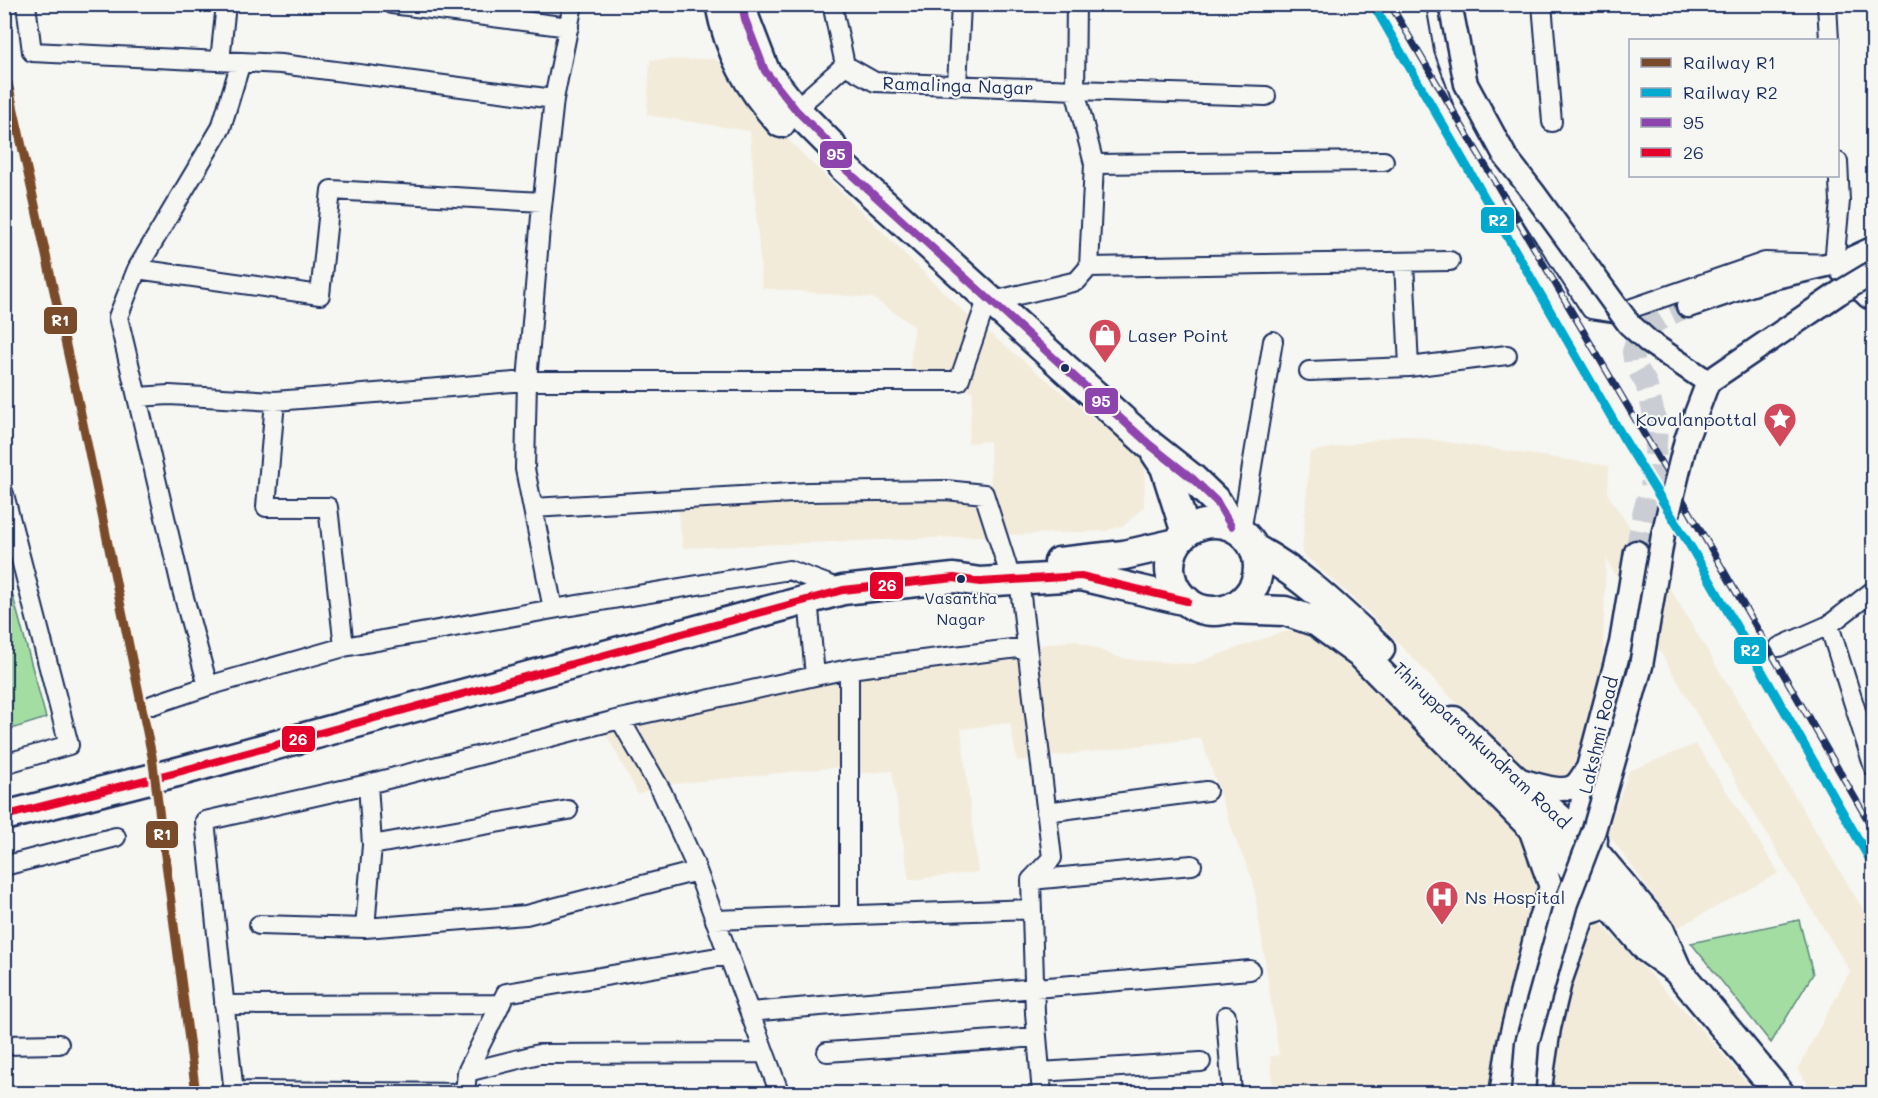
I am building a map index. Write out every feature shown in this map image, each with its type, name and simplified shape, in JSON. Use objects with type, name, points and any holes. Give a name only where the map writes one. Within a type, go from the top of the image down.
[{"type":"main road","name":"Thirupparankundram Road","points":[[720,4],[732,50],[750,85],[788,116]]},
{"type":"main road","name":"Thirupparankundram Road","points":[[742,4],[745,19],[765,71],[788,116],[819,158],[843,167],[1150,446],[1193,479],[1217,502],[1242,536],[1318,591],[1512,777],[1580,837],[1660,931],[1677,969],[1780,1094]]},
{"type":"main road","name":"Thirupparankundram Road","points":[[1150,446],[1165,467],[1181,538]]},
{"type":"main road","points":[[4,816],[181,771],[843,590],[954,578],[980,582],[1013,573],[1124,555],[1181,538],[1196,526],[1207,523],[1219,523],[1242,536],[1258,563],[1257,578],[1251,591],[1241,602],[1228,609],[1214,611],[1200,608],[1187,601],[1081,576],[1013,573]]},
{"type":"main road","points":[[1181,538],[1172,555],[1170,568],[1175,586],[1187,601]]},
{"type":"main road","name":"Thirupparankundram Road","points":[[1228,609],[1286,611],[1317,622],[1362,655],[1617,913],[1648,949],[1677,969]]},
{"type":"street","points":[[26,4],[32,52],[281,64],[554,99]]},
{"type":"street","points":[[220,61],[226,4]]},
{"type":"street","points":[[392,4],[569,27]]},
{"type":"street","points":[[553,609],[525,469],[527,381],[542,202],[554,99],[573,4]]},
{"type":"street","points":[[788,116],[845,65],[834,13],[835,4]]},
{"type":"street","points":[[957,85],[961,4]]},
{"type":"street","points":[[137,397],[169,395],[275,401],[527,381],[959,381],[990,299],[1077,282],[1089,267],[1094,164],[1075,90],[1076,4]]},
{"type":"street","points":[[1436,4],[1444,50],[1464,105],[1476,130],[1591,309],[1618,313],[1764,262],[1834,264],[1869,297],[1874,294]]},
{"type":"street","points":[[1450,4],[1466,84],[1505,156],[1629,324],[1649,342],[1708,382]]},
{"type":"street","points":[[1542,4],[1552,122]]},
{"type":"street","points":[[1827,4],[1829,39]]},
{"type":"street","points":[[208,686],[182,590],[118,317],[137,269],[221,128],[241,62]]},
{"type":"street","name":"Ramalinga Nagar","points":[[845,65],[874,82],[1266,96]]},
{"type":"street","points":[[1094,164],[1384,161]]},
{"type":"street","points":[[1834,264],[1840,201],[1839,177]]},
{"type":"street","points":[[137,269],[320,295],[331,190],[542,202]]},
{"type":"street","points":[[1688,306],[1767,279],[1848,260],[1874,248]]},
{"type":"street","points":[[1089,267],[1450,261]]},
{"type":"street","points":[[1404,262],[1410,367]]},
{"type":"street","points":[[1523,1094],[1527,1043],[1566,903],[1594,830],[1641,666],[1663,535],[1686,440],[1708,382],[1839,293],[1874,272]]},
{"type":"street","points":[[1242,536],[1273,341]]},
{"type":"street","points":[[1309,371],[1410,367],[1507,355]]},
{"type":"street","points":[[275,401],[266,507],[328,507],[344,646]]},
{"type":"street","points":[[533,508],[809,492],[946,490],[984,494],[1013,573],[1027,647],[1052,858],[1031,880],[1034,988],[1042,1094]]},
{"type":"street","points":[[4,494],[69,745],[4,764]]},
{"type":"street","name":"Lakshmi Road","points":[[1539,1094],[1549,1028],[1560,982],[1591,887],[1596,839],[1580,818],[1588,768],[1621,643],[1636,552]]},
{"type":"street","points":[[152,705],[344,646],[553,609],[789,570],[843,590]]},
{"type":"street","points":[[1779,647],[1829,625],[1874,590]]},
{"type":"street","points":[[808,598],[814,676]]},
{"type":"street","points":[[1829,625],[1874,768]]},
{"type":"street","points":[[729,955],[506,993],[467,1072],[465,1093],[234,1092],[205,821],[368,784],[620,718],[814,676],[849,669],[1027,647]]},
{"type":"street","points":[[849,669],[849,915]]},
{"type":"street","points":[[620,718],[662,792],[697,871],[780,1094]]},
{"type":"street","points":[[1512,777],[1556,789],[1567,789],[1575,786],[1588,768]]},
{"type":"street","points":[[365,928],[372,845],[368,784]]},
{"type":"street","points":[[1046,812],[1207,791]]},
{"type":"street","points":[[372,845],[568,810]]},
{"type":"street","points":[[1501,1094],[1512,1032],[1540,918],[1551,887],[1528,822]]},
{"type":"street","points":[[4,867],[116,837]]},
{"type":"street","points":[[1031,880],[1192,865]]},
{"type":"street","points":[[259,925],[365,928],[526,915],[697,871]]},
{"type":"street","points":[[715,920],[1032,909]]},
{"type":"street","points":[[1584,914],[1598,910],[1617,913]]},
{"type":"street","points":[[750,1012],[1251,970]]},
{"type":"street","points":[[224,1005],[501,1004]]},
{"type":"street","points":[[1226,1016],[1232,1094]]},
{"type":"street","points":[[827,1052],[1037,1037]]},
{"type":"street","points":[[4,1045],[59,1044]]},
{"type":"street","points":[[467,1072],[539,1054],[765,1053]]},
{"type":"street","points":[[1040,1072],[1201,1062]]},
{"type":"shaded area","points":[[716,59],[764,116],[966,314],[1139,455],[1145,467],[1144,506],[1125,525],[1106,531],[683,548],[677,500],[991,492],[990,441],[968,443],[973,392],[910,367],[914,326],[873,298],[762,288],[750,131],[647,115],[650,60]]},
{"type":"shaded area","points":[[1400,435],[1609,466],[1608,495],[1663,577],[1873,926],[1873,1093],[1815,1093],[1797,1070],[1850,971],[1792,877],[1606,559],[1602,672],[1572,771],[1559,784],[1528,776],[1364,608],[1302,553],[1310,452]]},
{"type":"shaded area","points":[[1291,631],[1328,640],[1531,840],[1544,864],[1686,1012],[1756,1093],[1273,1093],[1270,1057],[1279,1055],[1253,880],[1236,841],[1201,738],[1017,761],[1010,723],[961,729],[978,872],[909,880],[892,771],[839,775],[839,767],[662,785],[638,794],[605,732],[751,690],[1074,640],[1115,656],[1133,660],[1193,664],[1276,634]]},
{"type":"shaded area","points":[[1696,744],[1779,873],[1677,928],[1607,832],[1629,771]]},
{"type":"green space","points":[[5,567],[46,718],[4,731]]},
{"type":"green space","points":[[1799,920],[1813,974],[1771,1043],[1691,943]]},
{"type":"tunnel","points":[[1636,552],[1643,514],[1654,476],[1657,426],[1646,383],[1635,365],[1633,352],[1637,339],[1646,328],[1688,306]]},
{"type":"railway","points":[[1373,4],[1624,439],[1692,549],[1874,867]]},
{"type":"railway","points":[[1390,4],[1680,495],[1874,831]]},
{"type":"rail line","name":"R2","points":[[1373,4],[1624,439],[1692,549],[1874,867]]},
{"type":"rail line","name":"R1","points":[[4,65],[80,409],[152,756],[196,1094]]},
{"type":"transit line","name":"95","points":[[742,4],[745,19],[765,71],[796,110],[831,145],[843,167],[1150,445],[1193,479],[1217,502],[1231,526]]},
{"type":"transit line","name":"26","points":[[4,816],[181,771],[843,590],[954,578],[980,582],[1081,576],[1187,601]]},
{"type":"place","name":"Laser Point","points":[[1105,364]]},
{"type":"place","name":"Kovalanpottal","points":[[1780,448]]},
{"type":"place","name":"Vasantha Nagar","points":[[961,579]]},
{"type":"place","name":"Ns Hospital","points":[[1442,926]]}]
